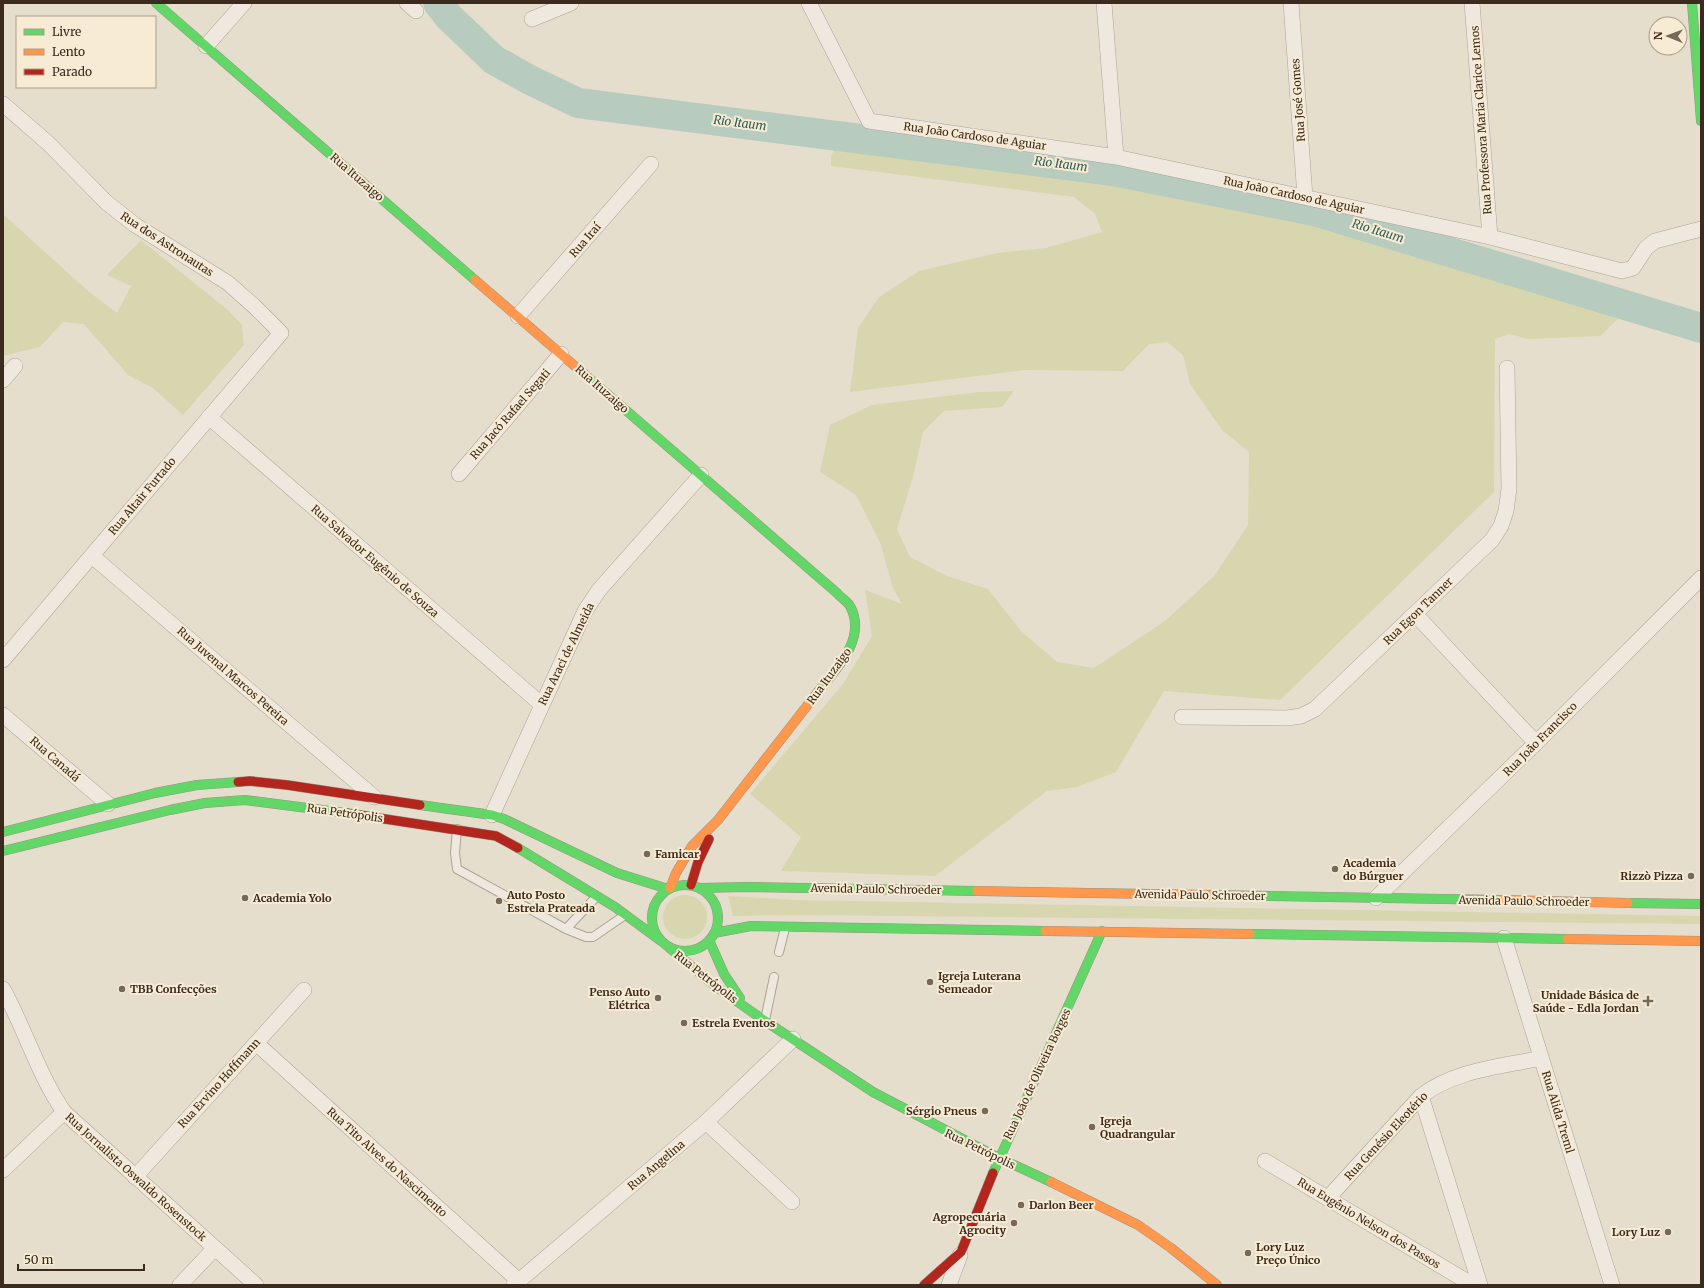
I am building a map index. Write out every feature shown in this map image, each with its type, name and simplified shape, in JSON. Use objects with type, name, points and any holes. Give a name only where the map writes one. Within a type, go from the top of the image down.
[{"type":"main road","name":"Rua Ituzaigo","points":[[156,3],[837,593],[850,607],[855,620],[855,632],[852,644],[839,666],[718,820],[692,846],[676,872],[669,888]]},
{"type":"main road","points":[[1692,3],[1701,121]]},
{"type":"main road","name":"Rua Petrópolis","points":[[3,832],[155,793],[197,785],[250,781],[374,797],[492,815],[504,819],[617,872],[669,888]]},
{"type":"main road","name":"Rua Petrópolis","points":[[3,851],[170,810],[205,803],[245,800],[457,828],[496,836],[507,841],[627,915],[704,977],[765,1021],[873,1092],[999,1158],[1104,1207],[1138,1226],[1172,1248],[1217,1285]]},
{"type":"main road","name":"Rua Ituzaigo","points":[[695,886],[704,848],[718,820]]},
{"type":"main road","points":[[680,885],[695,886],[706,893],[716,907],[718,920],[712,937],[702,947],[684,951],[674,950],[663,943],[655,933],[652,923],[652,913],[660,895],[669,888],[680,885]]},
{"type":"main road","name":"Avenida Paulo Schroeder","points":[[695,886],[1701,904]]},
{"type":"main road","points":[[712,937],[750,926],[785,926],[1701,942]]},
{"type":"main road","name":"Rua João de Oliveira Borges","points":[[961,1252],[999,1158],[1102,932]]},
{"type":"main road","name":"Rua Petrópolis","points":[[712,937],[724,974],[746,1007]]},
{"type":"main road","points":[[924,1285],[961,1252]]},
{"type":"street","points":[[206,46],[244,3]]},
{"type":"street","points":[[532,19],[571,3]]},
{"type":"street","name":"Rua João Cardoso de Aguiar","points":[[809,3],[869,121],[1116,157],[1305,196],[1490,237],[1622,271],[1633,268],[1646,248],[1655,241],[1701,229]]},
{"type":"street","points":[[1104,3],[1116,157]]},
{"type":"street","name":"Rua José Gomes","points":[[1291,3],[1305,196]]},
{"type":"street","name":"Rua Professora Maria Clarice Lemos","points":[[1472,3],[1490,237]]},
{"type":"street","name":"Rua dos Astronautas","points":[[3,104],[48,143],[106,202],[135,225],[228,283],[255,306],[280,333]]},
{"type":"street","name":"Rua Iraí","points":[[518,316],[651,164]]},
{"type":"street","name":"Rua Altair Furtado","points":[[3,660],[280,333]]},
{"type":"street","name":"Rua Jacó Rafael Segati","points":[[459,474],[561,354]]},
{"type":"street","points":[[3,380],[15,366]]},
{"type":"street","name":"Rua Egon Tanner","points":[[1182,717],[1287,718],[1301,716],[1315,709],[1492,540],[1501,526],[1506,511],[1509,489],[1507,368]]},
{"type":"street","name":"Rua Salvador Eugênio de Souza","points":[[209,417],[541,704]]},
{"type":"street","name":"Rua Araci de Almeida","points":[[492,815],[574,633],[599,590],[701,475]]},
{"type":"street","name":"Rua Juvenal Marcos Pereira","points":[[92,556],[374,797]]},
{"type":"street","name":"Rua João Francisco","points":[[1376,898],[1536,743],[1701,578]]},
{"type":"street","points":[[1415,614],[1536,743]]},
{"type":"street","name":"Rua Canadá","points":[[3,715],[108,804]]},
{"type":"street","name":"Rua Alida Treml","points":[[1504,938],[1612,1285]]},
{"type":"street","name":"Rua Jornalista Oswaldo Rosenstock","points":[[3,989],[16,1012],[44,1078],[53,1096],[64,1112],[134,1177],[256,1285]]},
{"type":"street","name":"Rua Ervino Hoffmann","points":[[134,1177],[304,990]]},
{"type":"street","name":"Rua Angelina","points":[[516,1283],[706,1122],[794,1039]]},
{"type":"street","name":"Rua Tito Alves do Nascimento","points":[[256,1043],[516,1283]]},
{"type":"street","name":"Rua Genésio Eleotério","points":[[1328,1198],[1421,1096],[1434,1086],[1455,1077],[1541,1058]]},
{"type":"street","points":[[1421,1096],[1480,1285]]},
{"type":"street","points":[[3,1170],[64,1112]]},
{"type":"street","points":[[706,1122],[792,1202]]},
{"type":"street","name":"Rua Eugênio Nelson dos Passos","points":[[1265,1161],[1472,1285]]},
{"type":"street","points":[[180,1285],[215,1248]]},
{"type":"street","name":"Rua João de Oliveira Borges","points":[[949,1285],[961,1252]]},
{"type":"lane","points":[[457,828],[455,853],[457,869],[566,929],[586,937],[593,937],[627,915]]},
{"type":"lane","points":[[566,929],[581,911],[598,896]]},
{"type":"lane","points":[[779,952],[785,926]]},
{"type":"lane","points":[[765,1021],[774,977]]},
{"type":"shaded area","points":[[837,144],[1111,177],[1282,212],[1398,241],[1505,277],[1576,298],[1579,305],[1622,315],[1600,336],[1529,339],[1509,334],[1495,339],[1494,492],[1280,700],[1164,691],[1116,772],[1077,787],[1047,791],[935,876],[781,871],[801,837],[750,794],[843,684],[872,636],[865,590],[902,604],[893,588],[880,542],[856,495],[820,472],[830,425],[872,405],[979,392],[1014,391],[1002,407],[944,411],[923,432],[913,477],[897,529],[910,557],[947,576],[988,589],[1021,631],[1057,662],[1094,668],[1165,621],[1214,576],[1248,525],[1249,452],[1222,430],[1190,384],[1183,355],[1167,342],[1149,344],[1123,371],[1025,370],[850,392],[858,328],[879,297],[919,271],[997,253],[1046,248],[1102,232],[1095,214],[1074,197],[831,166],[831,156]]},
{"type":"shaded area","points":[[3,214],[88,291],[117,313],[131,286],[107,275],[141,240],[229,311],[242,325],[244,345],[183,415],[153,388],[128,375],[84,324],[63,322],[40,347],[3,356]]},
{"type":"shaded area","points":[[681,895],[689,895],[701,901],[707,913],[707,921],[701,933],[689,939],[681,939],[669,933],[663,921],[663,913],[669,901]]},
{"type":"shaded area","points":[[728,896],[795,900],[1701,916],[1701,924],[795,915],[733,916]]},
{"type":"waterway","name":"Rio Itaum","points":[[438,3],[449,17],[494,60],[530,80],[578,103],[1113,171],[1314,211],[1701,328]]},
{"type":"traffic: fast","points":[[156,3],[475,280]]},
{"type":"traffic: fast","points":[[1692,3],[1701,121]]},
{"type":"traffic: fast","points":[[584,374],[849,604],[854,618],[855,630],[852,642],[840,664],[817,693]]},
{"type":"traffic: fast","points":[[3,832],[155,793],[197,785],[238,782]]},
{"type":"traffic: fast","points":[[3,851],[170,810],[205,803],[245,800],[346,813]]},
{"type":"traffic: fast","points":[[420,805],[492,815],[504,819],[617,873],[668,889]]},
{"type":"traffic: fast","points":[[518,848],[615,907],[661,941]]},
{"type":"traffic: fast","points":[[685,885],[698,887],[713,900],[716,905],[718,918],[716,931],[703,946],[698,949],[685,951],[672,949],[657,936],[654,931],[652,918],[654,905],[667,890],[672,887],[685,885]]},
{"type":"traffic: fast","points":[[699,888],[747,887],[977,891]]},
{"type":"traffic: fast","points":[[1212,895],[1502,900]]},
{"type":"traffic: fast","points":[[1628,903],[1701,904]]},
{"type":"traffic: fast","points":[[714,933],[751,926],[1045,931]]},
{"type":"traffic: fast","points":[[993,1173],[1102,931]]},
{"type":"traffic: fast","points":[[1250,934],[1567,939]]},
{"type":"traffic: fast","points":[[709,940],[724,974],[740,998]]},
{"type":"traffic: fast","points":[[666,945],[715,986],[765,1021],[873,1092],[999,1158],[1051,1182]]},
{"type":"traffic: slow","points":[[475,280],[584,374]]},
{"type":"traffic: slow","points":[[670,888],[676,873],[692,846],[718,820],[817,693]]},
{"type":"traffic: slow","points":[[977,891],[1212,895]]},
{"type":"traffic: slow","points":[[1502,900],[1628,903]]},
{"type":"traffic: slow","points":[[1045,931],[1250,934]]},
{"type":"traffic: slow","points":[[1567,939],[1701,941]]},
{"type":"traffic: slow","points":[[1051,1182],[1138,1225],[1171,1248],[1217,1285]]},
{"type":"traffic: jam","points":[[238,782],[250,781],[287,785],[420,805]]},
{"type":"traffic: jam","points":[[346,813],[496,836],[518,848]]},
{"type":"traffic: jam","points":[[691,885],[698,862],[709,839]]},
{"type":"traffic: jam","points":[[924,1285],[961,1252],[993,1173]]},
{"type":"place","name":"Famicar","points":[[647,854]]},
{"type":"place","name":"Academia do Búrguer","points":[[1335,869]]},
{"type":"place","name":"Rizzò Pizza","points":[[1691,876]]},
{"type":"place","name":"Academia Yolo","points":[[245,898]]},
{"type":"place","name":"Auto Posto Estrela Prateada","points":[[499,901]]},
{"type":"place","name":"Igreja Luterana Semeador","points":[[930,982]]},
{"type":"place","name":"TBB Confecções","points":[[122,989]]},
{"type":"place","name":"Penso Auto Elétrica","points":[[658,998]]},
{"type":"place","name":"Unidade Básica de Saúde - Edla Jordan","points":[[1648,1001]]},
{"type":"place","name":"Estrela Eventos","points":[[684,1023]]},
{"type":"place","name":"Sérgio Pneus","points":[[985,1111]]},
{"type":"place","name":"Igreja Quadrangular","points":[[1092,1127]]},
{"type":"place","name":"Darlon Beer","points":[[1021,1205]]},
{"type":"place","name":"Agropecuária Agrocity","points":[[1014,1223]]},
{"type":"place","name":"Lory Luz","points":[[1668,1232]]},
{"type":"place","name":"Lory Luz Preço Único","points":[[1248,1253]]}]
